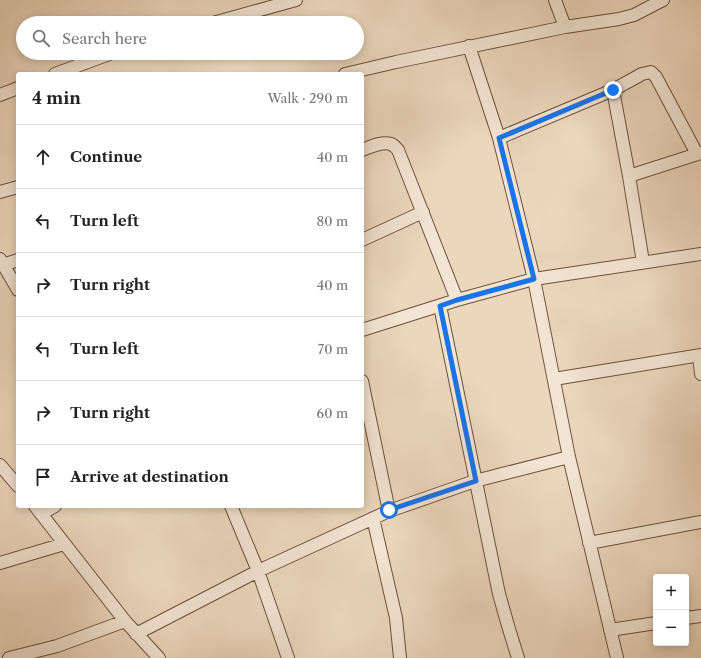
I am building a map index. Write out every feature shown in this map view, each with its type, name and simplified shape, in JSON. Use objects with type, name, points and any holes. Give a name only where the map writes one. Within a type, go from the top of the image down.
[{"type":"street","points":[[238,16],[296,0]]},
{"type":"street","points":[[555,0],[566,26]]},
{"type":"street","points":[[354,72],[566,26],[618,19],[634,15],[662,0]]},
{"type":"street","points":[[469,46],[499,138],[534,279],[569,457],[617,658]]},
{"type":"street","points":[[60,72],[93,60]]},
{"type":"street","points":[[499,138],[613,90],[642,74],[651,72],[656,77],[699,153],[629,176]]},
{"type":"street","points":[[0,95],[16,89]]},
{"type":"street","points":[[613,90],[643,262]]},
{"type":"street","points":[[364,149],[389,143],[398,150],[457,300]]},
{"type":"street","points":[[0,192],[16,188]]},
{"type":"street","points":[[364,239],[423,212]]},
{"type":"street","points":[[364,329],[457,300],[534,279],[701,254]]},
{"type":"street","points":[[16,260],[1,262],[16,287]]},
{"type":"street","points":[[440,306],[499,594],[518,658]]},
{"type":"street","points":[[554,379],[700,356],[701,374]]},
{"type":"street","points":[[364,391],[389,510]]},
{"type":"street","points":[[136,634],[258,571],[389,510],[476,481],[569,457]]},
{"type":"street","points":[[0,465],[16,484]]},
{"type":"street","points":[[232,508],[258,571],[288,658]]},
{"type":"street","points":[[38,510],[125,621],[159,658]]},
{"type":"street","points":[[373,518],[396,618],[400,658]]},
{"type":"street","points":[[589,543],[701,522]]},
{"type":"street","points":[[0,563],[64,544]]},
{"type":"street","points":[[689,618],[701,616]]},
{"type":"street","points":[[9,658],[57,646],[125,621]]},
{"type":"street","points":[[610,630],[653,623]]},
{"type":"route","points":[[389,510],[476,481],[440,306],[534,279],[499,138],[613,90]]}]
